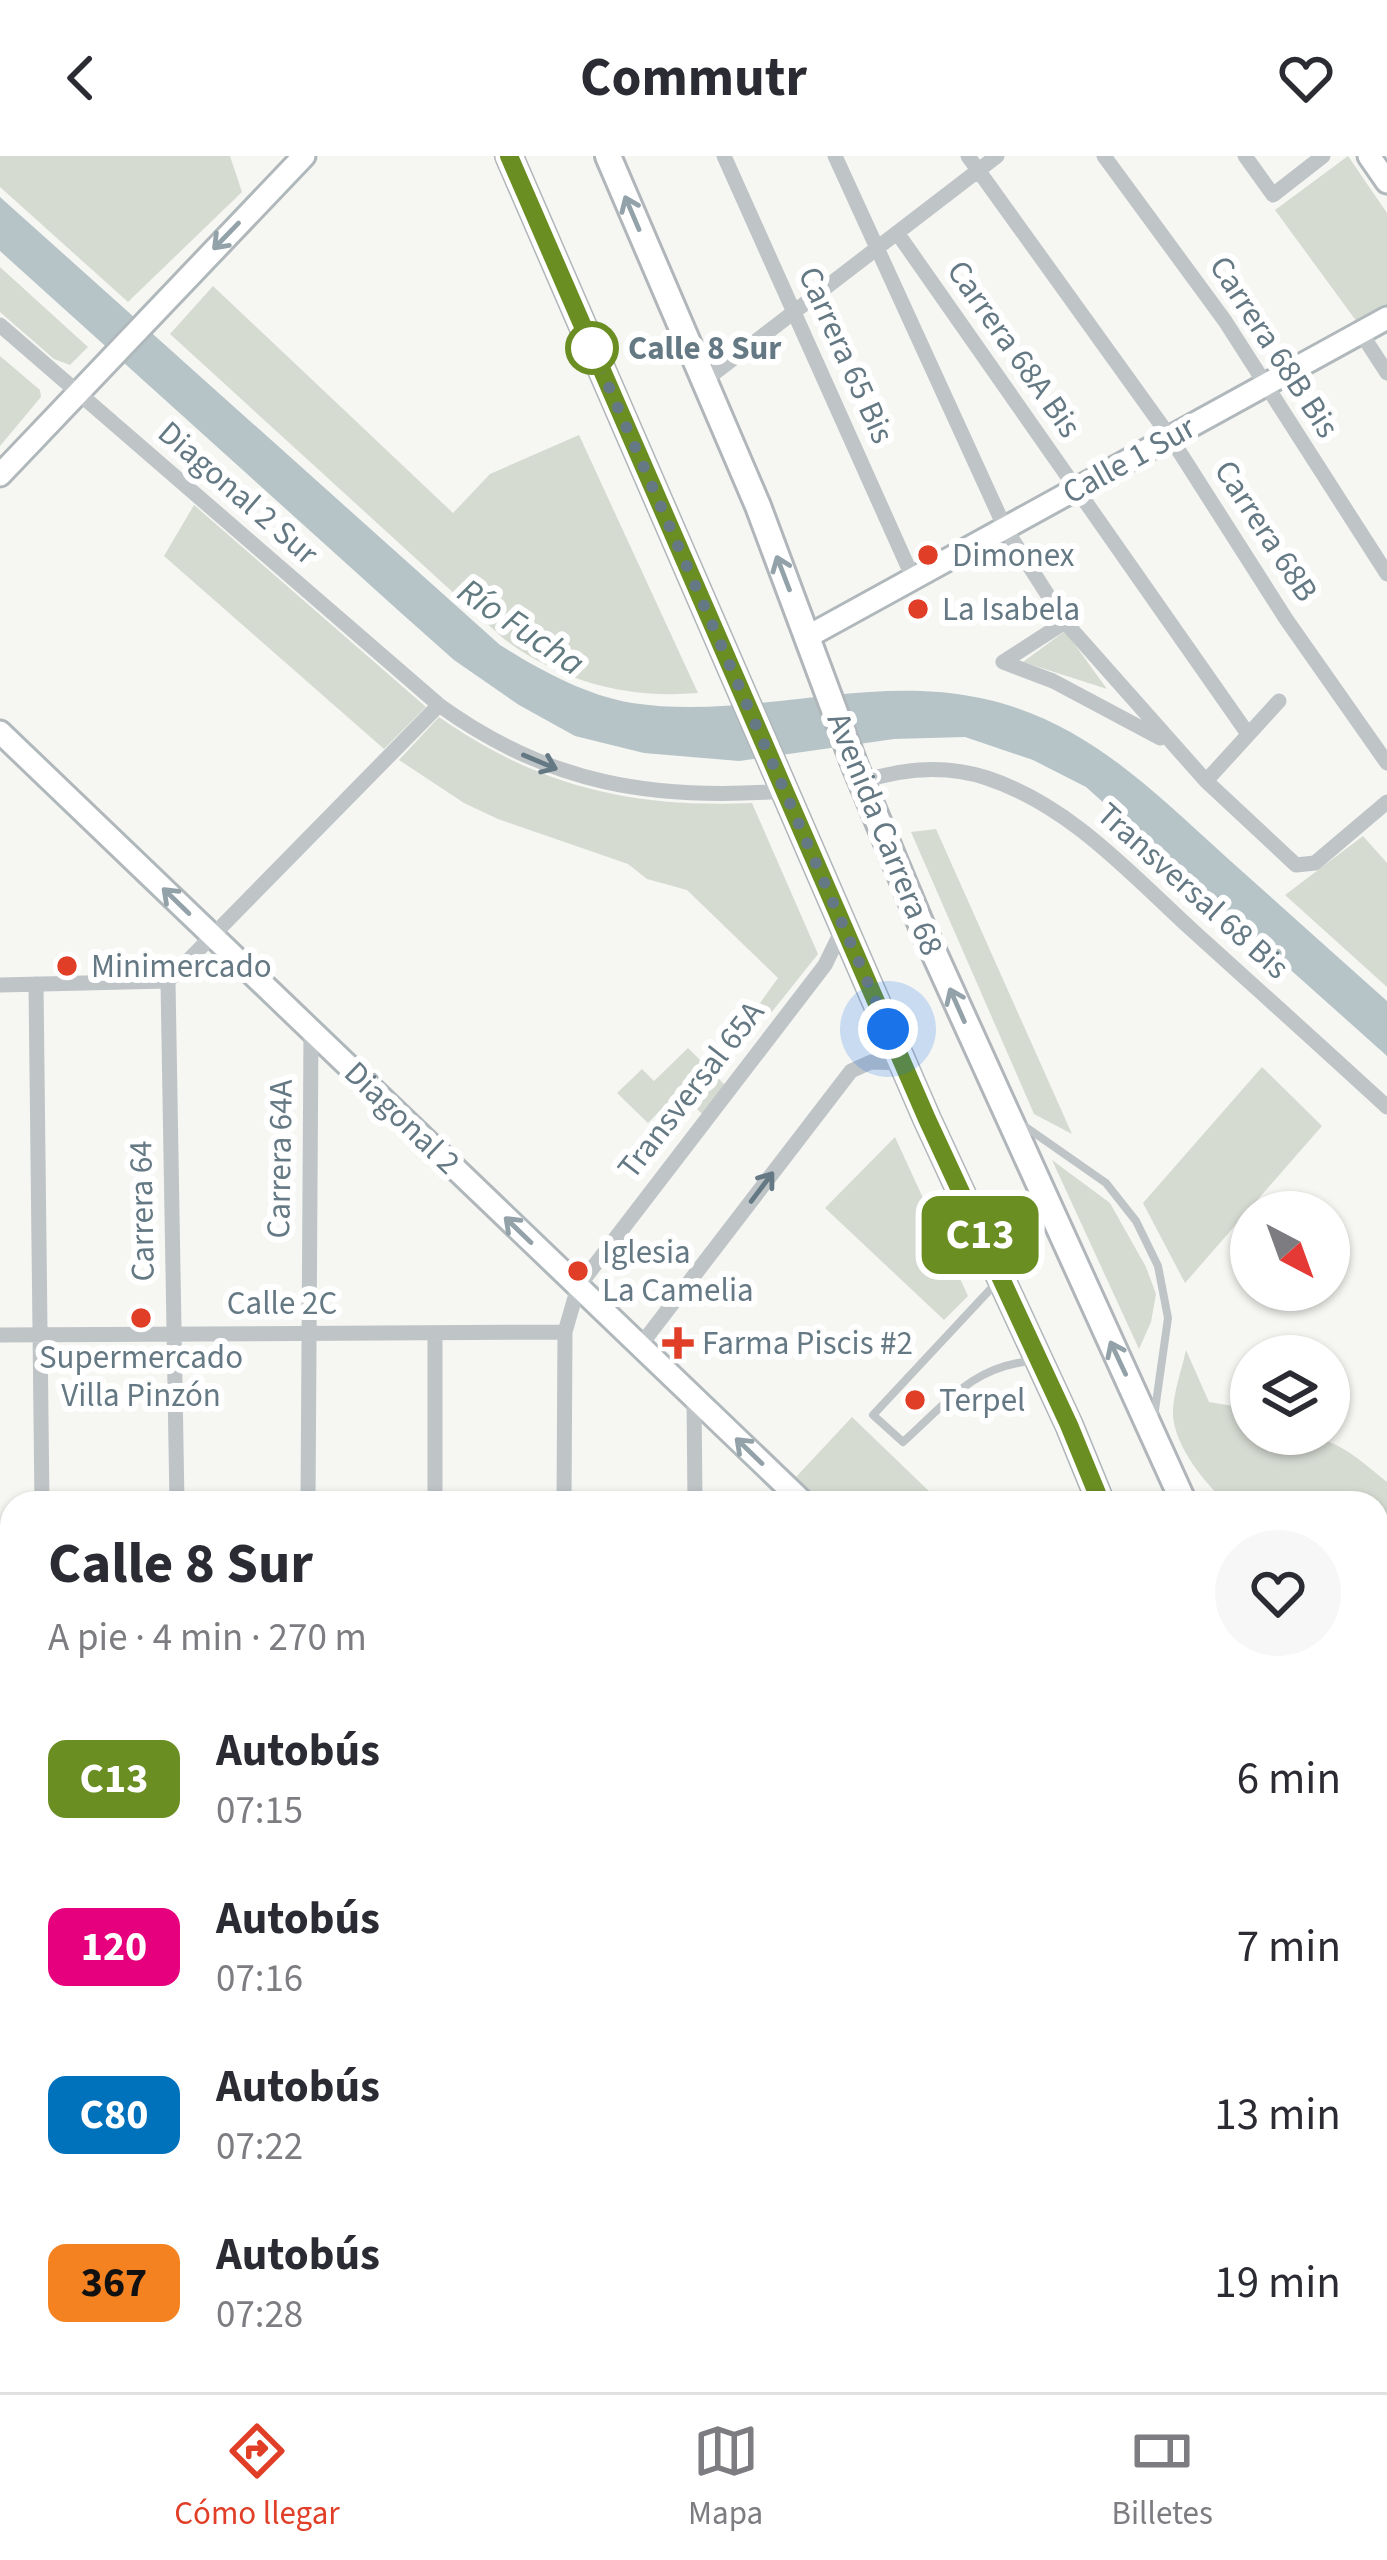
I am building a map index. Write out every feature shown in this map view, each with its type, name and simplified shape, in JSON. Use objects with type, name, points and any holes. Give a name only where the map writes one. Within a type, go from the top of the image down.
[{"type":"main road","points":[[509,156],[903,1063],[1038,1360],[1090,1491]]},
{"type":"main road","name":"Avenida Carrera 68","points":[[612,158],[758,506],[858,774],[1004,1112],[1179,1491]]},
{"type":"street","points":[[0,475],[304,156]]},
{"type":"street","name":"Carrera 65 Bis","points":[[724,156],[914,578]]},
{"type":"street","points":[[835,156],[1005,528],[1065,622],[1206,781],[1296,865],[1315,863],[1387,802]]},
{"type":"street","name":"Carrera 68B","points":[[968,156],[1170,437],[1286,619],[1387,763]]},
{"type":"street","points":[[704,381],[997,156]]},
{"type":"street","name":"Carrera 68B Bis","points":[[1104,156],[1225,321],[1384,566]]},
{"type":"street","points":[[1245,156],[1273,195],[1323,156]]},
{"type":"street","points":[[1369,156],[1387,182]]},
{"type":"street","name":"Carrera 68A Bis","points":[[898,234],[1248,734]]},
{"type":"street","name":"Calle 1 Sur","points":[[807,637],[1387,319]]},
{"type":"street","name":"Diagonal 2 Sur","points":[[0,325],[439,705],[502,745],[601,783],[696,794],[785,790]]},
{"type":"street","points":[[1360,333],[1387,373]]},
{"type":"street","points":[[1065,622],[1003,662],[1053,681],[1168,741]]},
{"type":"street","points":[[1206,781],[1279,701]]},
{"type":"street","points":[[0,985],[168,982],[439,705]]},
{"type":"street","name":"Diagonal 2","points":[[0,732],[791,1491]]},
{"type":"street","name":"Transversal 68 Bis","points":[[858,774],[905,770],[971,774],[1016,790],[1066,818],[1387,1107]]},
{"type":"street","name":"Transversal 65A","points":[[578,1287],[825,964],[844,926]]},
{"type":"street","name":"Carrera 64","points":[[168,982],[177,1491]]},
{"type":"street","points":[[36,984],[42,1491]]},
{"type":"street","name":"Carrera 64A","points":[[308,1491],[311,1031]]},
{"type":"street","points":[[640,1346],[851,1071],[871,1062],[903,1063]]},
{"type":"street","points":[[564,1491],[565,1332],[578,1287]]},
{"type":"street","name":"Calle 2C","points":[[0,1335],[565,1332]]},
{"type":"street","points":[[435,1333],[435,1491]]},
{"type":"street","points":[[694,1398],[695,1491]]},
{"type":"street","points":[[1173,1476],[1188,1491]]},
{"type":"lane","points":[[1004,1112],[1106,1183],[1136,1221],[1158,1266],[1168,1318],[1152,1430]]},
{"type":"lane","points":[[1000,1278],[924,1366],[873,1414],[903,1442],[981,1373],[997,1365],[1038,1360]]},
{"type":"lane","points":[[946,1386],[956,1395]]},
{"type":"shaded area","points":[[0,156],[230,156],[242,192],[128,302],[0,187]]},
{"type":"shaded area","points":[[1348,156],[1387,213],[1387,305],[1357,322],[1275,210]]},
{"type":"shaded area","points":[[0,197],[500,645],[563,680],[632,703],[720,706],[853,693],[941,692],[985,699],[1055,724],[1143,783],[1387,1001],[1387,1056],[1086,787],[1033,760],[965,737],[894,739],[739,761],[644,753],[575,736],[519,705],[454,660],[0,251]]},
{"type":"shaded area","points":[[0,267],[88,347],[70,365],[54,359],[0,312]]},
{"type":"shaded area","points":[[213,286],[453,513],[490,474],[579,435],[698,693],[646,693],[596,684],[549,666],[504,639],[170,334]]},
{"type":"shaded area","points":[[0,356],[40,390],[41,397],[0,446]]},
{"type":"shaded area","points":[[194,505],[426,707],[384,749],[164,556]]},
{"type":"shaded area","points":[[1065,631],[1107,689],[1023,662]]},
{"type":"shaded area","points":[[439,717],[513,761],[588,788],[666,802],[752,803],[818,954],[771,1013],[760,1003],[778,978],[687,890],[647,879],[628,864],[498,819],[464,803],[399,760]]},
{"type":"shaded area","points":[[936,829],[1072,1134],[1034,1114],[911,832]]},
{"type":"shaded area","points":[[1363,836],[1387,863],[1387,987],[1285,895]]},
{"type":"shaded area","points":[[688,1048],[732,1092],[708,1120],[679,1091],[648,1123],[617,1093],[642,1069],[654,1081]]},
{"type":"shaded area","points":[[1262,1067],[1322,1126],[1265,1191],[1230,1191],[1230,1231],[1185,1283],[1143,1203]]},
{"type":"shaded area","points":[[895,1137],[968,1296],[944,1320],[825,1208]]},
{"type":"shaded area","points":[[1052,1160],[1110,1203],[1146,1267],[1156,1294],[1139,1349]]},
{"type":"shaded area","points":[[1186,1350],[1209,1402],[1230,1406],[1230,1455],[1350,1454],[1387,1482],[1387,1491],[1215,1491],[1192,1464],[1173,1416]]},
{"type":"shaded area","points":[[852,1417],[929,1491],[811,1491],[796,1477]]},
{"type":"bus line","name":"C13","points":[[509,156],[927,1119],[1096,1491]]},
{"type":"place","name":"Calle 8 Sur","points":[[592,348]]},
{"type":"place","name":"Dimonex","points":[[928,555]]},
{"type":"place","name":"La Isabela","points":[[918,609]]},
{"type":"place","name":"Minimercado","points":[[67,966]]},
{"type":"place","name":"Iglesia La Camelia","points":[[578,1271]]},
{"type":"place","name":"Supermercado Villa Pinzón","points":[[141,1318]]},
{"type":"place","name":"Farma Piscis #2","points":[[678,1343]]},
{"type":"place","name":"Terpel","points":[[915,1400]]},
{"type":"route","points":[[592,348],[888,1029]]},
{"type":"water label","name":"Río Fucha","points":[[521,627]]}]
